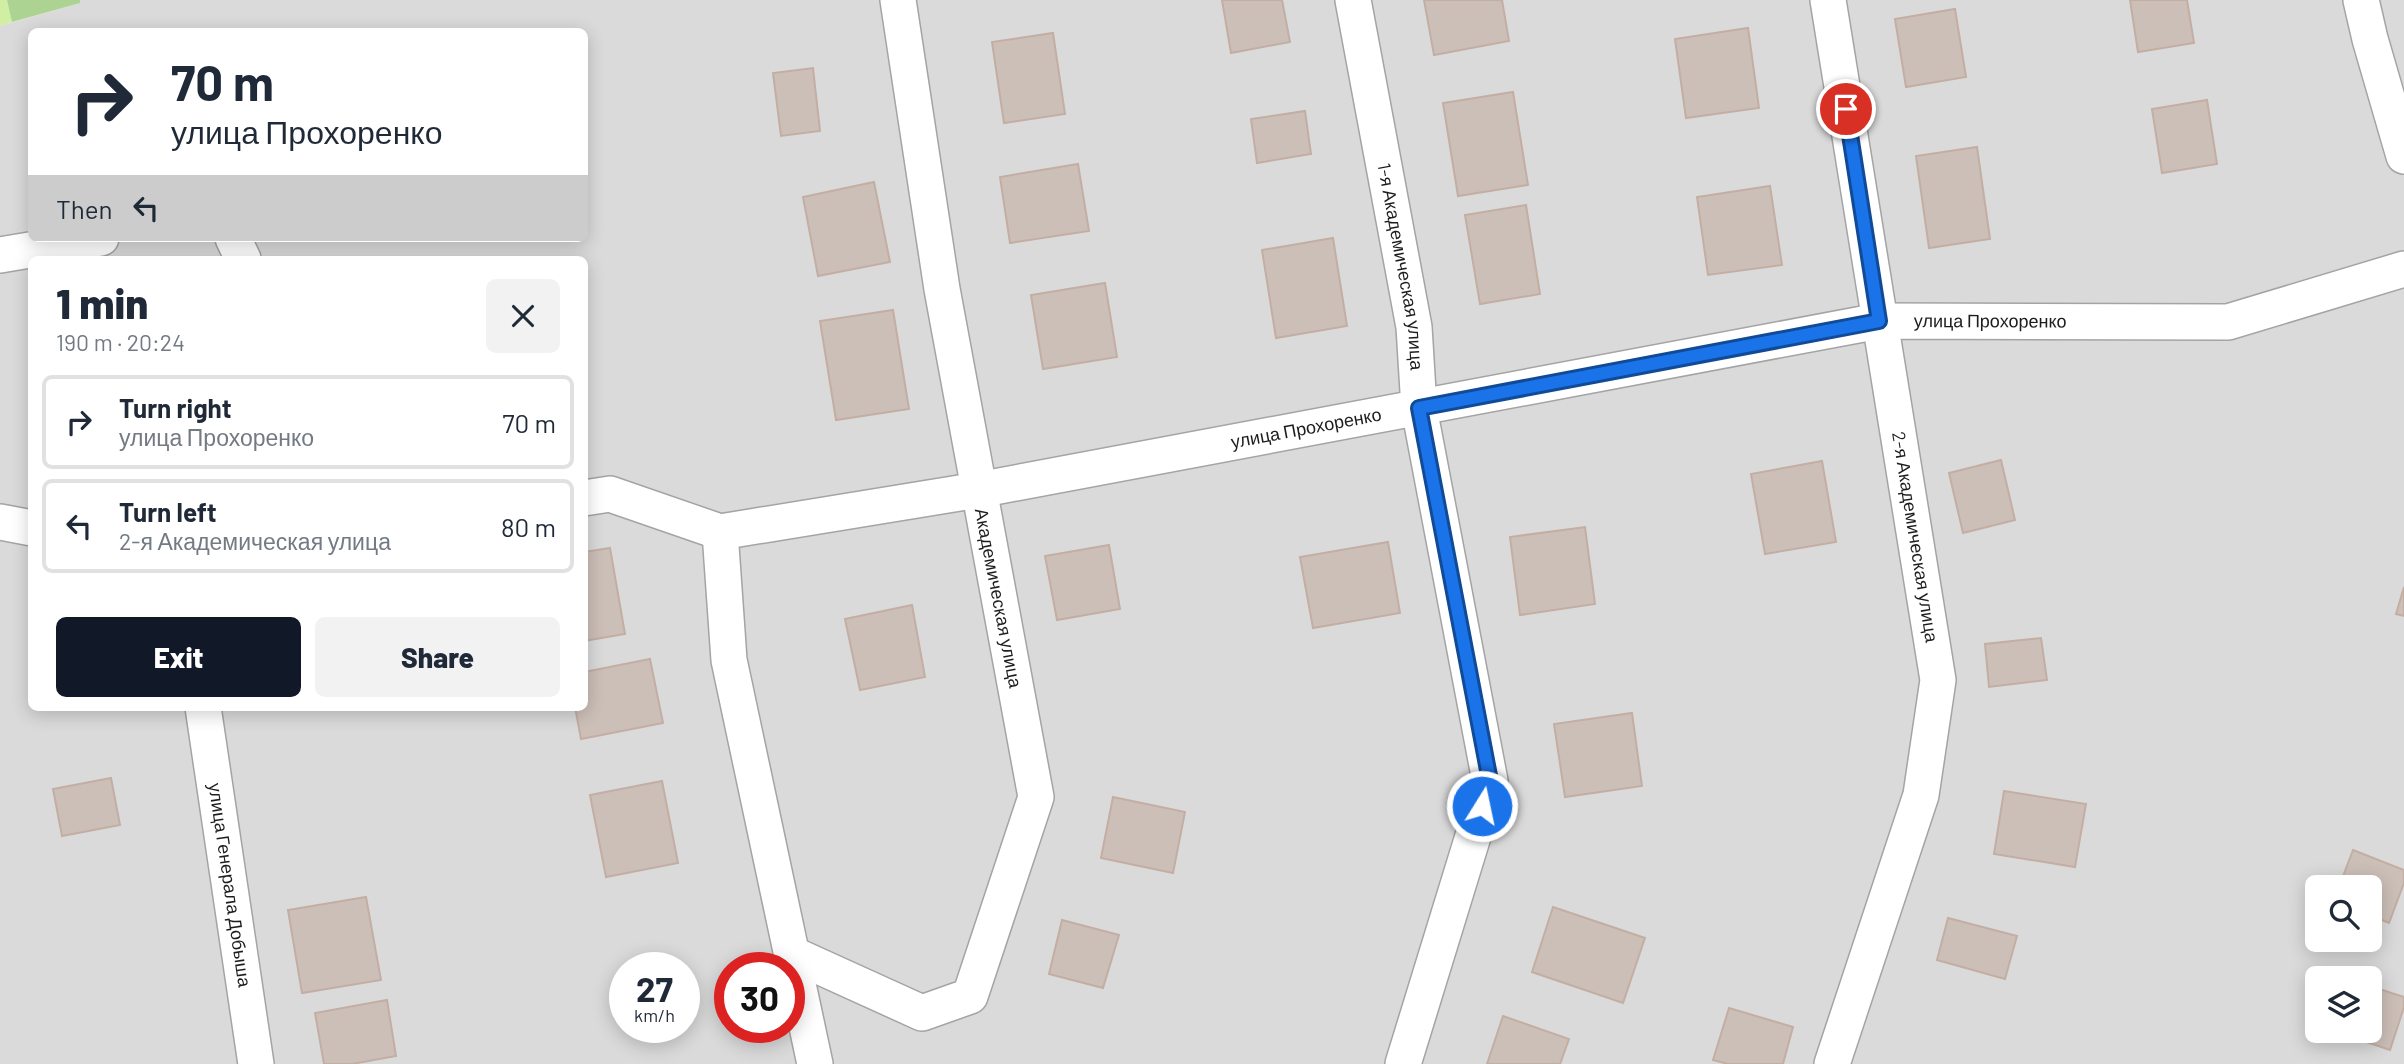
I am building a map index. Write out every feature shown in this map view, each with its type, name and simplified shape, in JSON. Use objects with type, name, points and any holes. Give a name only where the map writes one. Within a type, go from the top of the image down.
[{"type":"street","name":"Академическая улица","points":[[805,960],[922,1013],[970,996],[1036,797],[942,289],[898,0]]},
{"type":"street","name":"1-я Академическая улица","points":[[1353,0],[1413,327],[1419,408],[1490,781],[1403,1064]]},
{"type":"street","name":"2-я Академическая улица","points":[[1828,0],[1938,680],[1921,795],[1832,1064]]},
{"type":"street","points":[[2361,0],[2404,156]]},
{"type":"street","points":[[0,255],[77,242]]},
{"type":"street","name":"улица Прохоренко","points":[[588,497],[610,494],[720,532],[978,490],[1879,321],[2228,323],[2404,269]]},
{"type":"street","points":[[0,522],[28,527]]},
{"type":"street","points":[[720,532],[729,660],[792,952]]},
{"type":"street","name":"улица Генерала Добыша","points":[[203,711],[256,1064]]},
{"type":"street","points":[[805,1016],[815,1064]]},
{"type":"shaded area","points":[[80,0],[2404,0],[2404,1064],[0,1064],[0,26],[80,3]]},
{"type":"green space","points":[[0,0],[7,0],[12,22],[0,26]]},
{"type":"green space","points":[[7,0],[80,0],[80,3],[12,22]]},
{"type":"building","points":[[1222,0],[1282,0],[1290,42],[1231,53]]},
{"type":"building","points":[[1424,0],[1502,0],[1509,41],[1434,55]]},
{"type":"building","points":[[2130,0],[2187,0],[2194,43],[2138,52]]},
{"type":"building","points":[[1955,9],[1966,77],[1906,87],[1895,19]]},
{"type":"building","points":[[1748,28],[1759,108],[1686,118],[1675,39]]},
{"type":"building","points":[[1053,33],[1065,114],[1004,123],[992,42]]},
{"type":"building","points":[[813,68],[820,131],[781,136],[773,73]]},
{"type":"building","points":[[1513,92],[1528,185],[1458,196],[1443,103]]},
{"type":"building","points":[[2207,100],[2217,164],[2162,173],[2152,109]]},
{"type":"building","points":[[1305,111],[1311,154],[1257,163],[1251,119]]},
{"type":"building","points":[[1977,147],[1990,239],[1929,248],[1916,156]]},
{"type":"building","points":[[1078,164],[1089,231],[1010,243],[1000,177]]},
{"type":"building","points":[[874,182],[890,262],[818,276],[803,197]]},
{"type":"building","points":[[1770,186],[1782,265],[1708,275],[1697,197]]},
{"type":"building","points":[[1526,205],[1540,294],[1480,304],[1465,215]]},
{"type":"building","points":[[1333,238],[1347,326],[1276,338],[1262,250]]},
{"type":"building","points":[[1105,283],[1117,357],[1043,369],[1031,295]]},
{"type":"building","points":[[893,310],[909,409],[836,420],[820,321]]},
{"type":"building","points":[[2001,460],[2015,520],[1963,533],[1949,473]]},
{"type":"building","points":[[1822,461],[1836,542],[1765,554],[1751,474]]},
{"type":"building","points":[[1585,527],[1595,604],[1520,615],[1510,537]]},
{"type":"building","points":[[1388,542],[1400,613],[1313,628],[1300,557]]},
{"type":"building","points":[[1109,545],[1120,609],[1057,620],[1045,556]]},
{"type":"building","points":[[610,548],[625,634],[588,640],[588,551]]},
{"type":"building","points":[[2404,587],[2404,616],[2396,614]]},
{"type":"building","points":[[912,605],[925,677],[860,690],[845,619]]},
{"type":"building","points":[[2041,638],[2047,680],[1989,687],[1985,644]]},
{"type":"building","points":[[650,659],[663,723],[581,739],[576,711],[588,711],[588,671]]},
{"type":"building","points":[[1632,713],[1642,786],[1565,797],[1554,724]]},
{"type":"building","points":[[111,778],[120,825],[62,836],[53,789]]},
{"type":"building","points":[[662,781],[678,863],[606,877],[590,795]]},
{"type":"building","points":[[2004,791],[2086,804],[2075,867],[1994,854]]},
{"type":"building","points":[[1113,797],[1185,812],[1173,873],[1101,858]]},
{"type":"building","points":[[2353,850],[2404,870],[2404,883],[2389,923],[2382,920],[2382,875],[2344,875]]},
{"type":"building","points":[[366,897],[381,980],[302,993],[288,910]]},
{"type":"building","points":[[1553,907],[1645,938],[1623,1003],[1532,972]]},
{"type":"building","points":[[1948,918],[2017,936],[2005,979],[1937,960]]},
{"type":"building","points":[[1062,920],[1119,935],[1103,988],[1049,974]]},
{"type":"building","points":[[2382,990],[2404,997],[2404,1007],[2390,1050],[2369,1043],[2382,1043]]},
{"type":"building","points":[[387,1000],[396,1056],[352,1064],[324,1064],[315,1013]]},
{"type":"building","points":[[1729,1008],[1793,1027],[1783,1064],[1728,1064],[1713,1060]]},
{"type":"building","points":[[1503,1016],[1569,1039],[1560,1064],[1487,1064]]},
{"type":"route","points":[[1482,806],[1490,781],[1419,408],[1879,321],[1846,109]]}]
